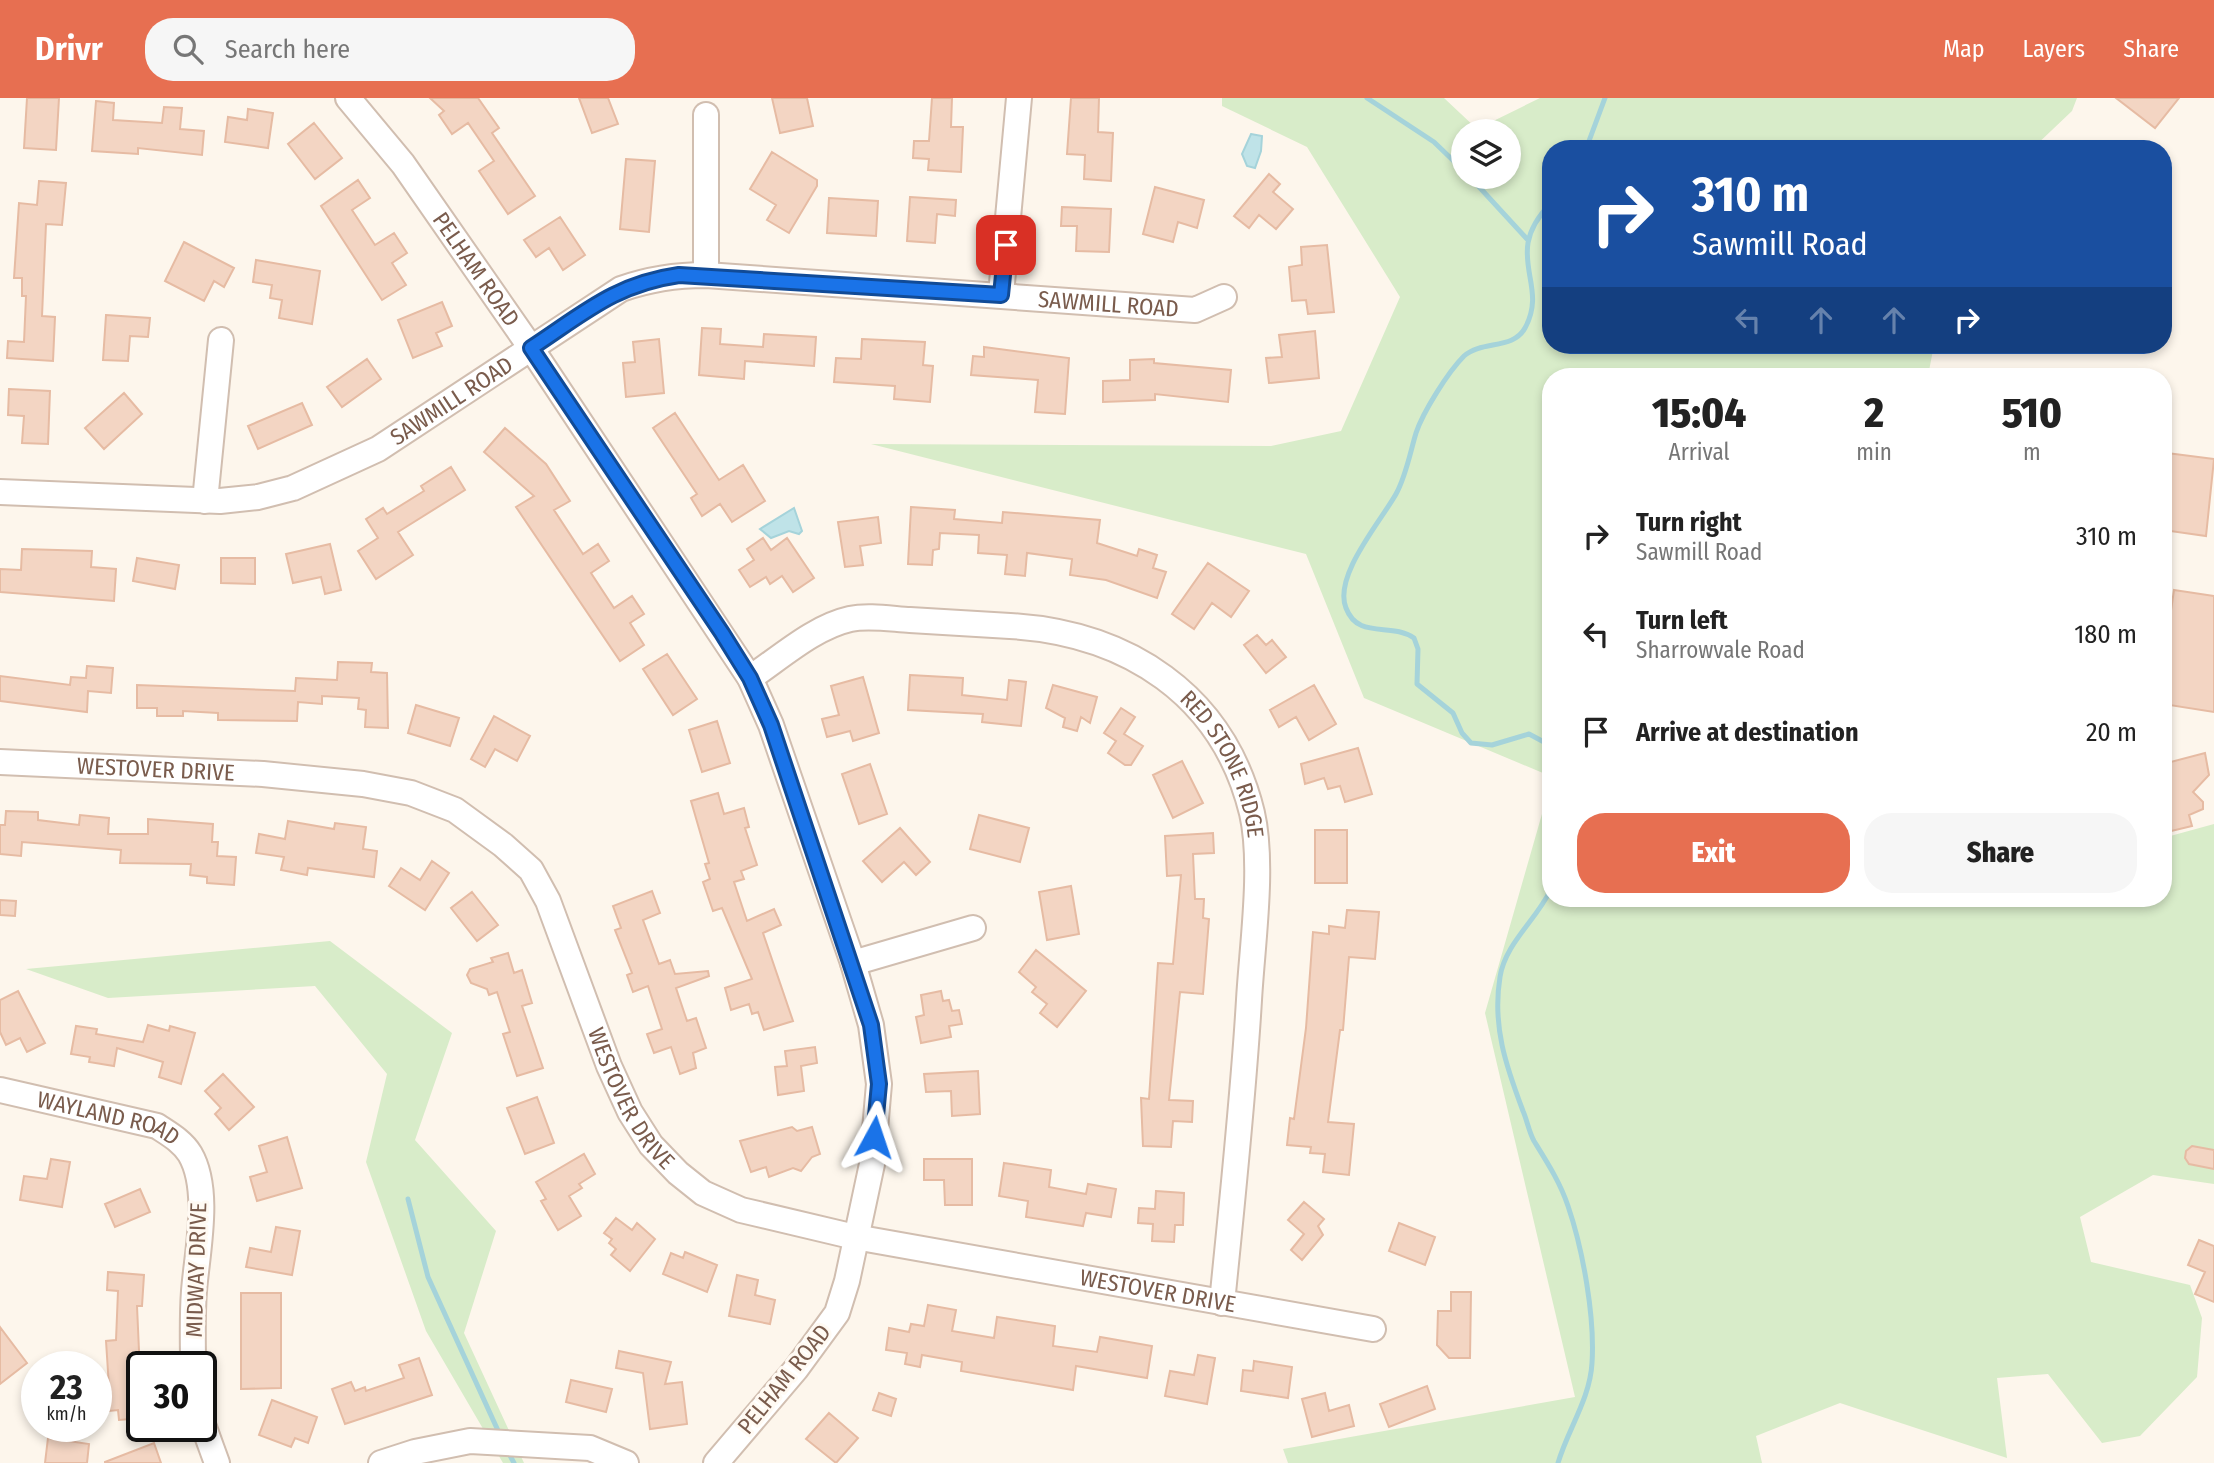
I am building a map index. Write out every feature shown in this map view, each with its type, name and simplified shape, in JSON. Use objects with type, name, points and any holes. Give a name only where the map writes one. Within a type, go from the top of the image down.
[{"type":"street","name":"PELHAM ROAD","points":[[348,98],[403,164],[531,348],[750,678],[771,725],[853,963],[871,1025],[879,1084],[872,1164],[848,1281],[837,1313],[796,1369],[716,1463]]},
{"type":"street","points":[[1001,295],[1019,98]]},
{"type":"street","points":[[706,115],[706,275]]},
{"type":"street","name":"SAWMILL ROAD","points":[[0,492],[205,501],[258,497],[293,488],[331,474],[378,449],[621,289],[646,280],[679,275],[706,275],[1195,310],[1224,297]]},
{"type":"street","points":[[205,501],[221,340]]},
{"type":"street","name":"RED STONE RIDGE","points":[[750,678],[814,635],[850,620],[888,618],[1035,627],[1081,636],[1124,652],[1171,680],[1209,720],[1235,764],[1252,815],[1256,865],[1244,1087],[1222,1303]]},
{"type":"street","name":"WESTOVER DRIVE","points":[[0,762],[264,774],[363,784],[411,793],[455,810],[503,845],[531,870],[548,901],[608,1066],[630,1112],[651,1145],[678,1173],[703,1193],[741,1210],[855,1237],[1373,1329]]},
{"type":"street","points":[[853,963],[973,928]]},
{"type":"street","name":"WAYLAND ROAD","points":[[0,1090],[157,1126],[179,1141],[191,1155],[196,1173]]},
{"type":"street","name":"MIDWAY DRIVE","points":[[193,1351],[193,1294],[201,1225],[196,1173]]},
{"type":"street","points":[[381,1463],[415,1452],[470,1441],[590,1448],[626,1463]]},
{"type":"street","points":[[209,1442],[217,1463]]},
{"type":"green space","points":[[1222,98],[1444,98],[1466,119],[1451,119],[1451,189],[1521,189],[1521,119],[1497,119],[1540,98],[2077,98],[2072,111],[2041,140],[1542,140],[1542,354],[1932,354],[1930,368],[1542,368],[1542,773],[1364,698],[1306,554],[871,444],[1271,446],[1341,431],[1400,297],[1307,147],[1222,106]]},
{"type":"green space","points":[[1542,814],[1542,907],[2172,907],[2172,836],[2214,824],[2214,1184],[2153,1175],[2080,1217],[2091,1262],[2190,1285],[2202,1318],[2197,1377],[2140,1436],[2102,1443],[2048,1374],[1997,1378],[2007,1458],[1840,1403],[1756,1436],[1762,1463],[1288,1463],[1283,1449],[1575,1397],[1485,1013]]},
{"type":"green space","points":[[330,941],[452,1033],[415,1140],[496,1231],[464,1333],[524,1463],[503,1463],[426,1331],[366,1162],[387,1074],[315,986],[108,998],[26,969]]},
{"type":"water","points":[[1251,134],[1262,136],[1261,151],[1255,168],[1247,166],[1242,154]]},
{"type":"water","points":[[794,508],[802,531],[799,534],[789,531],[771,538],[760,529]]},
{"type":"building","points":[[27,98],[59,98],[56,150],[24,148]]},
{"type":"building","points":[[430,98],[478,98],[499,128],[492,133],[535,196],[508,214],[479,171],[494,161],[468,123],[452,134],[439,115],[444,111]]},
{"type":"building","points":[[579,98],[608,98],[618,124],[592,133]]},
{"type":"building","points":[[772,98],[807,98],[813,126],[780,133]]},
{"type":"building","points":[[932,98],[952,98],[951,127],[963,127],[961,172],[928,170],[929,159],[913,158],[914,141],[929,141]]},
{"type":"building","points":[[1071,98],[1099,98],[1098,132],[1113,133],[1111,181],[1084,179],[1085,155],[1067,154]]},
{"type":"building","points":[[2116,98],[2179,98],[2155,128]]},
{"type":"building","points":[[96,101],[114,103],[113,120],[162,123],[164,107],[182,108],[180,129],[204,131],[202,155],[138,148],[138,154],[92,151]]},
{"type":"building","points":[[248,109],[273,113],[268,148],[225,142],[228,117],[247,120]]},
{"type":"building","points":[[314,123],[342,158],[315,179],[288,144]]},
{"type":"building","points":[[772,152],[817,180],[817,186],[789,233],[767,220],[776,205],[750,189]]},
{"type":"building","points":[[626,159],[655,161],[649,232],[620,229]]},
{"type":"building","points":[[1269,174],[1280,184],[1273,192],[1293,209],[1276,229],[1259,215],[1249,228],[1234,216]]},
{"type":"building","points":[[358,180],[370,198],[352,210],[375,245],[394,233],[407,253],[392,263],[406,285],[382,300],[321,206]]},
{"type":"building","points":[[39,181],[66,183],[62,225],[46,224],[42,316],[55,317],[53,361],[7,358],[8,341],[24,342],[26,296],[22,296],[22,278],[14,278],[19,203],[37,205]]},
{"type":"building","points":[[1155,187],[1204,200],[1197,228],[1178,222],[1173,242],[1143,234]]},
{"type":"building","points":[[910,197],[956,200],[955,216],[937,214],[935,243],[907,241]]},
{"type":"building","points":[[829,198],[878,201],[876,236],[827,233]]},
{"type":"building","points":[[1062,207],[1111,209],[1109,252],[1076,251],[1077,226],[1061,226]]},
{"type":"building","points":[[560,217],[585,255],[563,270],[549,248],[536,257],[524,240]]},
{"type":"building","points":[[184,242],[234,268],[224,287],[214,281],[204,301],[165,281]]},
{"type":"building","points":[[1327,245],[1334,312],[1308,314],[1306,300],[1292,301],[1289,267],[1302,265],[1301,247]]},
{"type":"building","points":[[256,260],[320,271],[312,324],[279,318],[282,300],[270,298],[272,285],[253,282]]},
{"type":"building","points":[[442,302],[452,326],[436,333],[442,346],[413,358],[398,320]]},
{"type":"building","points":[[106,315],[150,318],[148,337],[130,336],[128,361],[103,360]]},
{"type":"building","points":[[702,328],[721,329],[720,344],[763,347],[764,334],[816,337],[814,366],[745,361],[744,379],[699,375]]},
{"type":"building","points":[[1315,331],[1319,378],[1269,383],[1266,358],[1282,357],[1279,335]]},
{"type":"building","points":[[659,339],[664,393],[626,397],[623,363],[635,362],[633,342]]},
{"type":"building","points":[[862,339],[925,342],[923,365],[933,366],[930,402],[894,399],[895,386],[834,382],[836,358],[861,359]]},
{"type":"building","points":[[984,347],[1069,358],[1065,414],[1035,412],[1038,380],[971,375],[973,356],[984,357]]},
{"type":"building","points":[[367,359],[381,379],[342,407],[327,387]]},
{"type":"building","points":[[1154,359],[1154,363],[1231,370],[1228,402],[1155,394],[1155,400],[1103,402],[1103,381],[1130,380],[1130,360]]},
{"type":"building","points":[[9,389],[50,391],[48,444],[22,443],[24,416],[8,415]]},
{"type":"building","points":[[124,393],[142,414],[104,449],[85,428]]},
{"type":"building","points":[[302,403],[312,425],[258,449],[248,426]]},
{"type":"building","points":[[675,413],[719,480],[743,465],[765,501],[732,522],[720,504],[702,516],[691,498],[697,494],[653,428]]},
{"type":"building","points":[[505,428],[546,464],[570,501],[554,510],[583,554],[598,544],[609,561],[591,573],[614,608],[632,596],[644,614],[630,623],[644,645],[620,661],[516,507],[534,496],[484,452]]},
{"type":"building","points":[[2172,454],[2214,459],[2206,536],[2172,531]]},
{"type":"building","points":[[451,467],[465,490],[398,532],[413,555],[376,579],[358,551],[378,538],[366,519],[383,508],[387,514],[424,491],[421,486]]},
{"type":"building","points":[[911,507],[955,510],[954,519],[1002,523],[1003,512],[1100,520],[1097,543],[1137,556],[1139,549],[1157,555],[1153,568],[1166,572],[1157,598],[1106,580],[1070,575],[1072,559],[1027,553],[1025,576],[1005,574],[1007,555],[978,553],[979,535],[940,533],[939,549],[933,550],[932,565],[908,564]]},
{"type":"building","points":[[878,517],[881,543],[860,546],[863,565],[845,567],[838,522]]},
{"type":"building","points":[[763,538],[771,550],[787,538],[814,578],[793,592],[782,576],[770,584],[766,577],[750,587],[739,570],[754,560],[747,549]]},
{"type":"building","points":[[330,544],[341,590],[325,594],[321,577],[293,583],[286,554]]},
{"type":"building","points":[[22,549],[92,551],[91,567],[116,569],[114,601],[0,592],[0,569],[21,570]]},
{"type":"building","points":[[137,558],[179,565],[175,589],[133,581]]},
{"type":"building","points":[[221,558],[255,558],[255,584],[221,583]]},
{"type":"building","points":[[1208,563],[1249,591],[1231,617],[1212,603],[1194,629],[1172,614]]},
{"type":"building","points":[[2174,590],[2214,596],[2214,712],[2172,705]]},
{"type":"building","points":[[1257,635],[1266,645],[1272,640],[1286,657],[1266,673],[1244,645]]},
{"type":"building","points":[[667,654],[697,699],[673,715],[643,669]]},
{"type":"building","points":[[338,662],[372,663],[371,672],[387,673],[388,728],[365,727],[366,710],[358,709],[359,698],[322,696],[322,704],[298,702],[297,721],[218,720],[218,713],[183,711],[183,716],[157,716],[157,708],[137,708],[137,685],[295,691],[296,678],[337,680]]},
{"type":"building","points":[[87,666],[113,668],[111,693],[88,691],[87,712],[0,701],[0,676],[70,685],[71,677],[86,678]]},
{"type":"building","points":[[910,675],[963,678],[962,695],[1007,700],[1009,680],[1026,682],[1021,726],[982,722],[983,714],[908,710]]},
{"type":"building","points":[[863,677],[879,733],[853,741],[850,731],[827,737],[822,719],[839,715],[831,686]]},
{"type":"building","points":[[1053,685],[1097,697],[1090,723],[1081,717],[1077,731],[1063,727],[1065,718],[1046,708]]},
{"type":"building","points":[[1314,685],[1336,724],[1309,740],[1296,717],[1279,727],[1270,710]]},
{"type":"building","points":[[416,705],[459,718],[450,746],[408,733]]},
{"type":"building","points":[[1121,708],[1135,717],[1124,734],[1143,746],[1131,765],[1125,765],[1108,753],[1116,741],[1104,733]]},
{"type":"building","points":[[494,716],[530,736],[517,761],[495,749],[485,767],[471,759]]},
{"type":"building","points":[[717,721],[730,763],[702,772],[689,730]]},
{"type":"building","points":[[1358,748],[1372,794],[1345,802],[1340,786],[1328,789],[1324,778],[1305,784],[1301,764]]},
{"type":"building","points":[[2205,753],[2209,775],[2193,792],[2203,802],[2203,809],[2189,815],[2192,826],[2172,831],[2172,762]]},
{"type":"building","points":[[1182,761],[1203,803],[1173,818],[1153,775]]},
{"type":"building","points":[[870,764],[887,814],[859,824],[842,774]]},
{"type":"building","points":[[718,793],[724,814],[744,808],[749,827],[745,828],[757,865],[741,871],[744,879],[734,882],[747,921],[774,909],[781,925],[763,933],[793,1021],[764,1030],[758,1012],[752,1014],[749,1004],[731,1010],[725,988],[752,979],[722,908],[713,911],[703,882],[710,879],[705,864],[709,863],[691,801]]},
{"type":"building","points":[[6,811],[38,812],[38,820],[79,825],[80,815],[109,818],[108,834],[148,834],[148,819],[213,824],[212,842],[218,842],[217,856],[236,857],[234,885],[207,883],[207,877],[190,875],[191,864],[120,863],[121,850],[22,842],[21,856],[0,854],[0,825],[5,825]]},
{"type":"building","points":[[979,815],[1029,828],[1020,862],[970,849]]},
{"type":"building","points":[[288,821],[334,829],[335,823],[366,827],[363,849],[377,851],[374,877],[308,868],[307,875],[281,870],[284,857],[256,853],[259,834],[285,839]]},
{"type":"building","points":[[900,828],[930,862],[916,875],[904,862],[882,882],[863,861]]},
{"type":"building","points":[[1315,830],[1347,830],[1347,883],[1315,883]]},
{"type":"building","points":[[1213,833],[1214,853],[1193,854],[1195,899],[1204,899],[1203,918],[1209,919],[1203,994],[1180,992],[1169,1100],[1193,1101],[1192,1122],[1173,1121],[1171,1147],[1143,1146],[1141,1098],[1149,1099],[1158,963],[1173,964],[1181,875],[1167,876],[1165,836]]},
{"type":"building","points":[[432,861],[449,873],[425,910],[389,886],[401,868],[420,880]]},
{"type":"building","points":[[1071,886],[1079,934],[1047,940],[1039,892]]},
{"type":"building","points":[[652,891],[660,913],[643,920],[659,964],[670,960],[675,974],[708,971],[709,976],[676,988],[687,1021],[696,1018],[706,1048],[693,1053],[696,1068],[680,1074],[671,1047],[654,1053],[647,1034],[662,1029],[648,986],[633,992],[627,975],[632,973],[615,930],[621,928],[613,906]]},
{"type":"building","points":[[472,892],[498,925],[477,941],[451,908]]},
{"type":"building","points":[[0,900],[16,901],[15,916],[0,915]]},
{"type":"building","points":[[1347,910],[1379,912],[1375,959],[1349,957],[1343,1030],[1340,1030],[1328,1122],[1354,1124],[1349,1175],[1323,1172],[1325,1154],[1310,1153],[1311,1147],[1287,1145],[1290,1118],[1294,1119],[1306,1028],[1313,932],[1329,934],[1329,926],[1345,928]]},
{"type":"building","points":[[1036,950],[1086,991],[1057,1027],[1040,1013],[1047,1004],[1032,992],[1036,987],[1019,972]]},
{"type":"building","points":[[508,953],[514,973],[522,970],[532,1003],[522,1006],[543,1068],[517,1076],[503,1034],[510,1032],[497,992],[489,995],[487,989],[471,983],[467,975],[470,969],[493,962],[491,958]]},
{"type":"building","points":[[18,991],[45,1043],[27,1052],[20,1038],[6,1045],[0,1032],[0,1000]]},
{"type":"building","points":[[941,991],[943,1001],[949,1000],[952,1011],[959,1010],[962,1024],[949,1026],[951,1037],[921,1043],[916,1017],[924,1015],[921,995]]},
{"type":"building","points":[[148,1025],[169,1031],[170,1026],[195,1033],[181,1084],[159,1077],[163,1062],[117,1048],[114,1066],[89,1062],[90,1057],[71,1054],[76,1026],[97,1029],[96,1034],[143,1042]]},
{"type":"building","points":[[815,1047],[817,1063],[801,1066],[804,1091],[778,1095],[775,1067],[787,1066],[785,1051]]},
{"type":"building","points":[[978,1071],[980,1114],[952,1116],[951,1091],[926,1092],[924,1074]]},
{"type":"building","points":[[223,1074],[254,1107],[229,1130],[215,1114],[221,1108],[205,1091]]},
{"type":"building","points":[[537,1097],[554,1143],[525,1154],[507,1108]]},
{"type":"building","points":[[792,1127],[797,1131],[812,1127],[820,1154],[812,1157],[801,1171],[793,1168],[769,1177],[766,1167],[751,1172],[740,1141]]},
{"type":"building","points":[[287,1137],[302,1188],[257,1201],[250,1177],[267,1172],[259,1146]]},
{"type":"building","points":[[2192,1146],[2214,1150],[2214,1169],[2189,1164],[2185,1158],[2186,1151]]},
{"type":"building","points":[[584,1154],[595,1174],[579,1184],[582,1188],[569,1196],[581,1216],[558,1230],[541,1201],[546,1199],[536,1182]]},
{"type":"building","points":[[51,1159],[70,1162],[62,1207],[20,1200],[24,1176],[47,1179]]},
{"type":"building","points":[[924,1159],[972,1159],[972,1205],[945,1205],[944,1180],[924,1180]]},
{"type":"building","points":[[1004,1163],[1051,1170],[1049,1187],[1086,1194],[1088,1184],[1116,1189],[1111,1217],[1086,1213],[1083,1226],[1026,1217],[1028,1201],[999,1196]]},
{"type":"building","points":[[140,1189],[150,1212],[115,1227],[105,1204]]},
{"type":"building","points":[[1156,1191],[1184,1193],[1183,1225],[1175,1225],[1174,1242],[1152,1241],[1153,1224],[1138,1223],[1139,1208],[1155,1209]]},
{"type":"building","points":[[1304,1202],[1324,1219],[1318,1226],[1323,1235],[1302,1260],[1291,1250],[1304,1234],[1288,1220]]},
{"type":"building","points":[[616,1218],[632,1230],[637,1223],[655,1239],[630,1271],[611,1255],[616,1249],[609,1243],[612,1239],[604,1233]]},
{"type":"building","points":[[1399,1223],[1435,1237],[1425,1265],[1389,1251]]},
{"type":"building","points":[[276,1227],[300,1231],[292,1275],[246,1267],[250,1248],[271,1252]]},
{"type":"building","points":[[2199,1240],[2214,1246],[2214,1302],[2195,1294],[2205,1272],[2188,1265]]},
{"type":"building","points":[[685,1252],[717,1265],[707,1292],[663,1274],[671,1253],[683,1258]]},
{"type":"building","points":[[108,1272],[144,1275],[142,1306],[137,1306],[139,1351],[126,1351],[126,1419],[119,1420],[118,1410],[112,1411],[112,1351],[107,1351],[106,1341],[116,1340],[118,1291],[107,1290]]},
{"type":"building","points":[[737,1275],[758,1280],[755,1295],[775,1300],[770,1324],[729,1316]]},
{"type":"building","points":[[1451,1292],[1471,1292],[1470,1358],[1449,1358],[1437,1345],[1438,1311],[1451,1311]]},
{"type":"building","points":[[241,1293],[281,1293],[281,1388],[241,1389]]},
{"type":"building","points":[[928,1305],[956,1310],[952,1331],[994,1338],[997,1317],[1055,1326],[1053,1346],[1097,1352],[1100,1337],[1152,1346],[1147,1378],[1076,1366],[1073,1390],[961,1371],[962,1362],[922,1355],[920,1367],[905,1364],[907,1353],[886,1350],[889,1328],[909,1332],[911,1324],[924,1326]]},
{"type":"building","points":[[0,1327],[21,1355],[21,1368],[0,1384]]},
{"type":"building","points":[[619,1351],[671,1362],[665,1384],[682,1382],[687,1424],[650,1429],[643,1373],[616,1368]]},
{"type":"building","points":[[1198,1355],[1215,1358],[1207,1404],[1165,1396],[1170,1371],[1194,1375]]},
{"type":"building","points":[[419,1358],[432,1395],[345,1424],[332,1389],[351,1382],[355,1391],[365,1387],[366,1391],[404,1378],[399,1365]]},
{"type":"building","points":[[1254,1361],[1292,1367],[1288,1398],[1241,1391],[1243,1370],[1253,1371]]},
{"type":"building","points":[[571,1380],[612,1389],[606,1412],[566,1402]]},
{"type":"building","points":[[1427,1386],[1435,1409],[1389,1427],[1380,1404]]},
{"type":"building","points":[[879,1393],[896,1399],[891,1416],[873,1410]]},
{"type":"building","points":[[1325,1393],[1329,1411],[1349,1405],[1354,1426],[1312,1437],[1302,1399]]},
{"type":"building","points":[[272,1400],[317,1417],[308,1443],[295,1438],[291,1447],[259,1435]]},
{"type":"building","points":[[829,1413],[858,1438],[836,1463],[806,1439]]},
{"type":"building","points":[[48,1442],[89,1444],[87,1463],[45,1463]]},
{"type":"building","points":[[154,1443],[161,1463],[105,1463],[105,1462]]},
{"type":"waterway","points":[[1367,98],[1434,142],[1451,158]]},
{"type":"waterway","points":[[1589,140],[1605,98]]},
{"type":"waterway","points":[[1481,189],[1527,239]]},
{"type":"waterway","points":[[1542,214],[1529,239],[1527,254],[1533,297],[1525,328],[1513,339],[1471,351],[1444,382],[1419,424],[1399,487],[1352,565],[1344,595],[1346,608],[1358,624],[1405,633],[1414,638],[1418,649],[1417,684],[1453,713],[1462,733],[1471,743],[1492,745],[1529,734],[1542,741]]},
{"type":"waterway","points":[[1542,905],[1514,943],[1503,965],[1498,1012],[1506,1062],[1531,1134],[1557,1180],[1568,1206],[1583,1263],[1590,1305],[1590,1376],[1558,1463]]},
{"type":"waterway","points":[[408,1199],[428,1277],[500,1435]]},
{"type":"waterway","points":[[507,1450],[514,1463]]},
{"type":"route","points":[[874,1137],[879,1084],[871,1025],[853,963],[771,725],[750,678],[722,633],[531,348],[621,289],[646,280],[679,275],[1001,295],[1006,245]]}]
